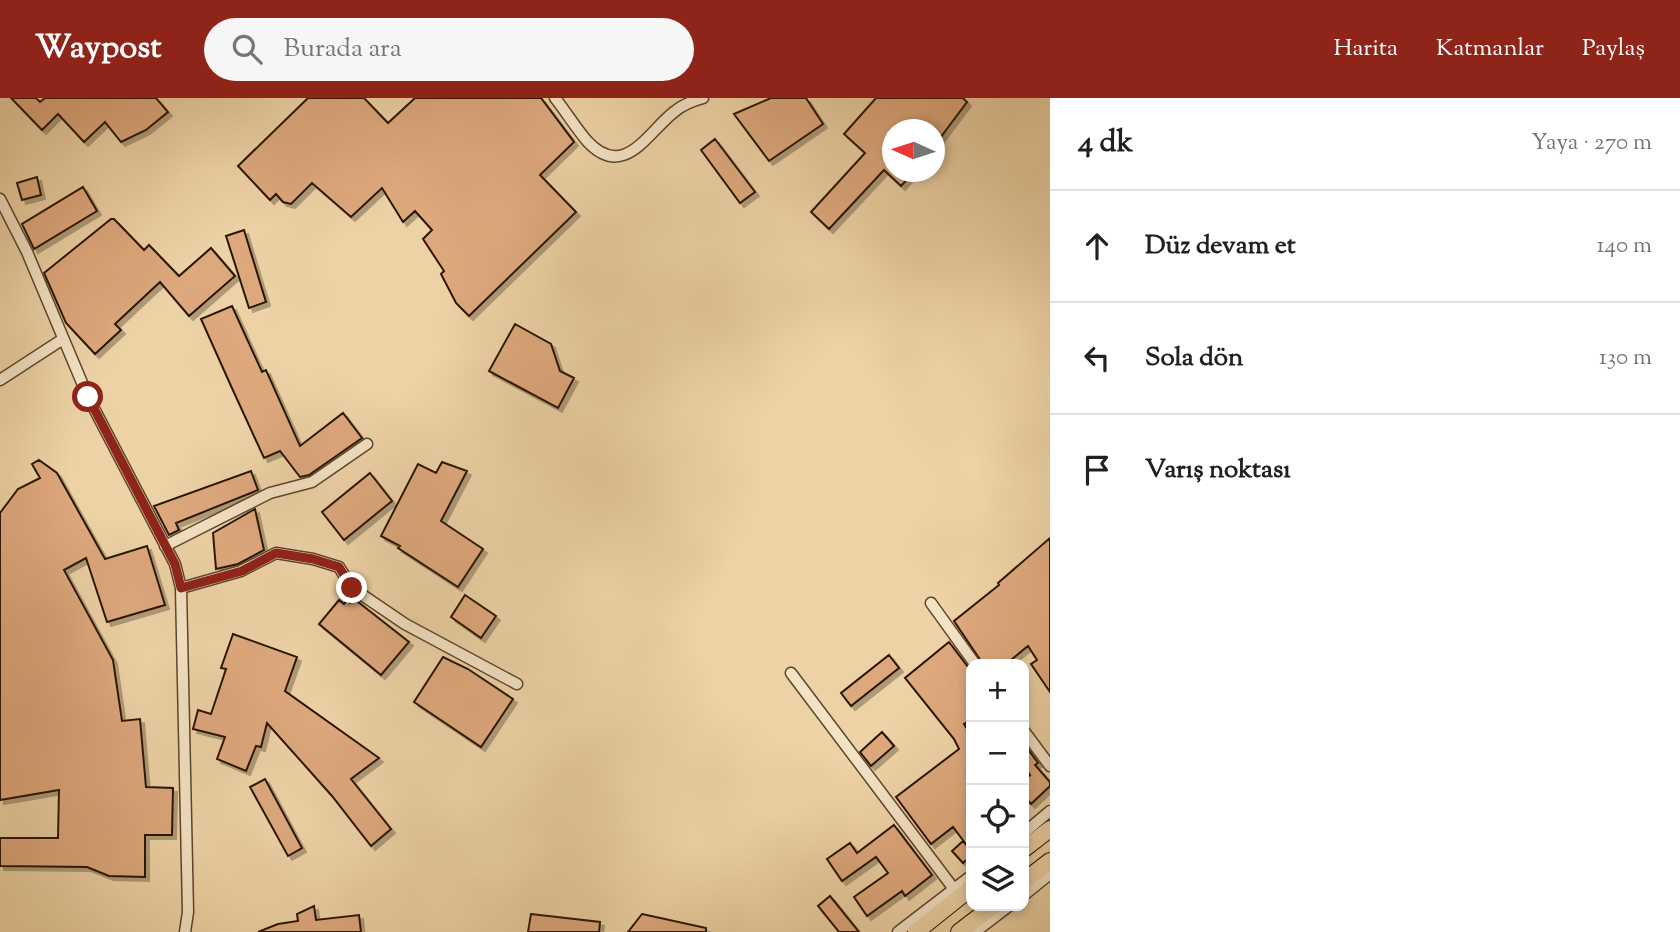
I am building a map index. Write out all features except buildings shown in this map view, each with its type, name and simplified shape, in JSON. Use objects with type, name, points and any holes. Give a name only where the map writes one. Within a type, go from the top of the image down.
[{"type":"highway","points":[[1025,848],[1050,829]]},
{"type":"highway","points":[[1029,877],[1050,861]]},
{"type":"highway","points":[[916,932],[962,892]]},
{"type":"highway","points":[[959,932],[986,911]]},
{"type":"street","points":[[555,98],[588,142],[599,151],[614,156],[633,152],[675,111],[703,98]]},
{"type":"street","points":[[0,199],[27,252],[88,397],[175,564],[181,588],[188,912],[185,932]]},
{"type":"street","points":[[0,380],[63,339]]},
{"type":"street","points":[[165,546],[270,493],[312,482],[367,443]]},
{"type":"street","points":[[181,588],[242,571],[276,553],[313,559],[339,567],[352,588],[405,624],[517,684]]},
{"type":"street","points":[[931,603],[971,659]]},
{"type":"street","points":[[791,673],[962,892],[898,932]]},
{"type":"street","points":[[1029,738],[1050,766]]},
{"type":"street","points":[[1029,829],[1050,811]]},
{"type":"street","points":[[1029,891],[1050,874]]},
{"type":"street","points":[[975,932],[1002,911]]},
{"type":"route","points":[[88,397],[175,564],[181,588],[242,571],[276,553],[313,559],[339,567],[352,588]]}]
